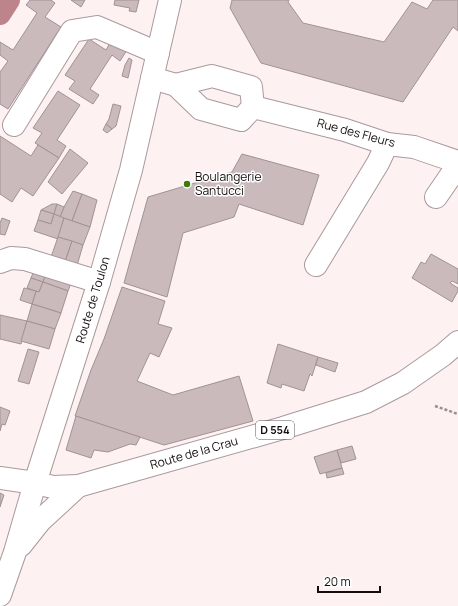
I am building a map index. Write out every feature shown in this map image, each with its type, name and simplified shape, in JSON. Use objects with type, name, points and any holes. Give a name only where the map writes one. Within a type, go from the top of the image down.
[{"type":"main road","name":"Route de Toulon","points":[[0,595],[15,552],[35,483],[99,282],[131,170],[170,0]]},
{"type":"main road","points":[[14,125],[72,31],[97,27],[158,53]]},
{"type":"main road","points":[[152,78],[176,85],[201,109],[241,120],[254,106],[251,88],[212,76],[176,85]]},
{"type":"main road","name":"Rue des Fleurs","points":[[254,106],[345,130],[386,144],[414,147],[458,164]]},
{"type":"main road","points":[[316,265],[378,163],[386,144]]},
{"type":"main road","points":[[436,196],[458,164]]},
{"type":"main road","points":[[0,262],[11,258],[25,259],[99,282]]},
{"type":"main road","name":"Route de la Crau","points":[[0,478],[54,487],[78,486],[275,430],[366,402],[409,379],[443,355],[458,342]]},
{"type":"main road","name":"Route de la Crau","points":[[15,552],[40,521],[78,486]]},
{"type":"path","points":[[435,406],[458,414]]},
{"type":"building","points":[[30,0],[51,0],[55,3],[45,17],[61,27],[8,109],[0,104],[0,72],[8,61],[0,55],[0,42],[13,50],[37,13],[26,5]]},
{"type":"building","points":[[71,0],[85,0],[81,7]]},
{"type":"building","points":[[115,0],[139,0],[136,12],[129,11],[130,8],[114,5]]},
{"type":"building","points":[[232,0],[289,0],[288,2],[303,23],[384,42],[412,2],[427,9],[433,0],[458,0],[458,31],[453,27],[403,102],[261,63],[230,8]]},
{"type":"building","points":[[89,39],[106,50],[110,43],[127,50],[120,61],[112,55],[90,89],[99,95],[93,104],[69,89],[75,81],[65,75]]},
{"type":"building","points":[[129,58],[132,60],[128,78],[122,76]]},
{"type":"building","points":[[58,91],[80,105],[57,140],[66,146],[59,158],[35,143],[42,133],[33,128]]},
{"type":"building","points":[[113,104],[121,106],[116,126],[112,129],[106,124]]},
{"type":"building","points":[[106,124],[112,129],[107,133],[103,130]]},
{"type":"building","points":[[0,136],[31,156],[38,145],[59,158],[33,196],[21,188],[12,202],[0,194]]},
{"type":"building","points":[[70,149],[88,163],[62,194],[48,182]]},
{"type":"building","points":[[242,154],[319,175],[303,225],[239,204],[234,217],[183,233],[167,297],[124,283],[148,197],[232,172]]},
{"type":"building","points":[[73,191],[82,194],[72,221],[60,217]]},
{"type":"building","points":[[82,194],[97,200],[90,227],[72,221]]},
{"type":"building","points":[[52,204],[57,204],[54,214],[41,210]]},
{"type":"building","points":[[57,204],[64,207],[60,217],[54,214]]},
{"type":"building","points":[[41,210],[54,214],[51,224],[38,220]]},
{"type":"building","points":[[54,214],[64,218],[58,239],[34,231],[38,220],[51,224]]},
{"type":"building","points":[[2,218],[10,221],[5,235],[0,234],[0,223]]},
{"type":"building","points":[[64,218],[90,227],[83,245],[58,237]]},
{"type":"building","points":[[58,237],[72,241],[64,265],[50,260]]},
{"type":"building","points":[[72,241],[83,245],[76,269],[64,265]]},
{"type":"building","points":[[431,254],[458,269],[458,284],[452,281],[450,283],[458,288],[452,302],[412,278],[421,262],[425,264]]},
{"type":"building","points":[[35,268],[48,269],[43,282],[31,278]]},
{"type":"building","points":[[48,269],[73,278],[68,291],[43,282]]},
{"type":"building","points":[[31,278],[43,282],[39,292],[27,288]]},
{"type":"building","points":[[43,282],[68,291],[61,313],[32,304],[36,291],[39,292]]},
{"type":"building","points":[[122,287],[165,301],[158,324],[172,328],[159,357],[150,353],[137,381],[173,395],[239,376],[253,421],[164,445],[75,416]]},
{"type":"building","points":[[24,288],[36,291],[32,304],[20,300]]},
{"type":"building","points":[[32,304],[61,313],[55,329],[27,321]]},
{"type":"building","points":[[0,315],[27,321],[21,344],[0,339]]},
{"type":"building","points":[[27,321],[55,329],[49,349],[21,341]]},
{"type":"building","points":[[278,344],[318,357],[312,376],[310,374],[304,391],[282,384],[281,388],[267,383]]},
{"type":"building","points":[[28,349],[39,352],[29,384],[18,381]]},
{"type":"building","points":[[318,357],[338,363],[335,372],[316,365]]},
{"type":"building","points":[[0,407],[10,411],[5,425],[2,424],[0,431]]},
{"type":"building","points":[[76,416],[140,437],[136,445],[130,444],[108,452],[94,450],[91,458],[66,450]]},
{"type":"building","points":[[352,446],[356,459],[341,463],[337,450]]},
{"type":"building","points":[[337,450],[342,468],[320,474],[314,457]]},
{"type":"building","points":[[342,468],[344,474],[327,478],[326,473]]},
{"type":"building","points":[[0,493],[4,495],[0,507]]},
{"type":"waterway","points":[[0,14],[9,0]]},
{"type":"place","name":"Boulangerie Santucci","points":[[187,184]]}]
